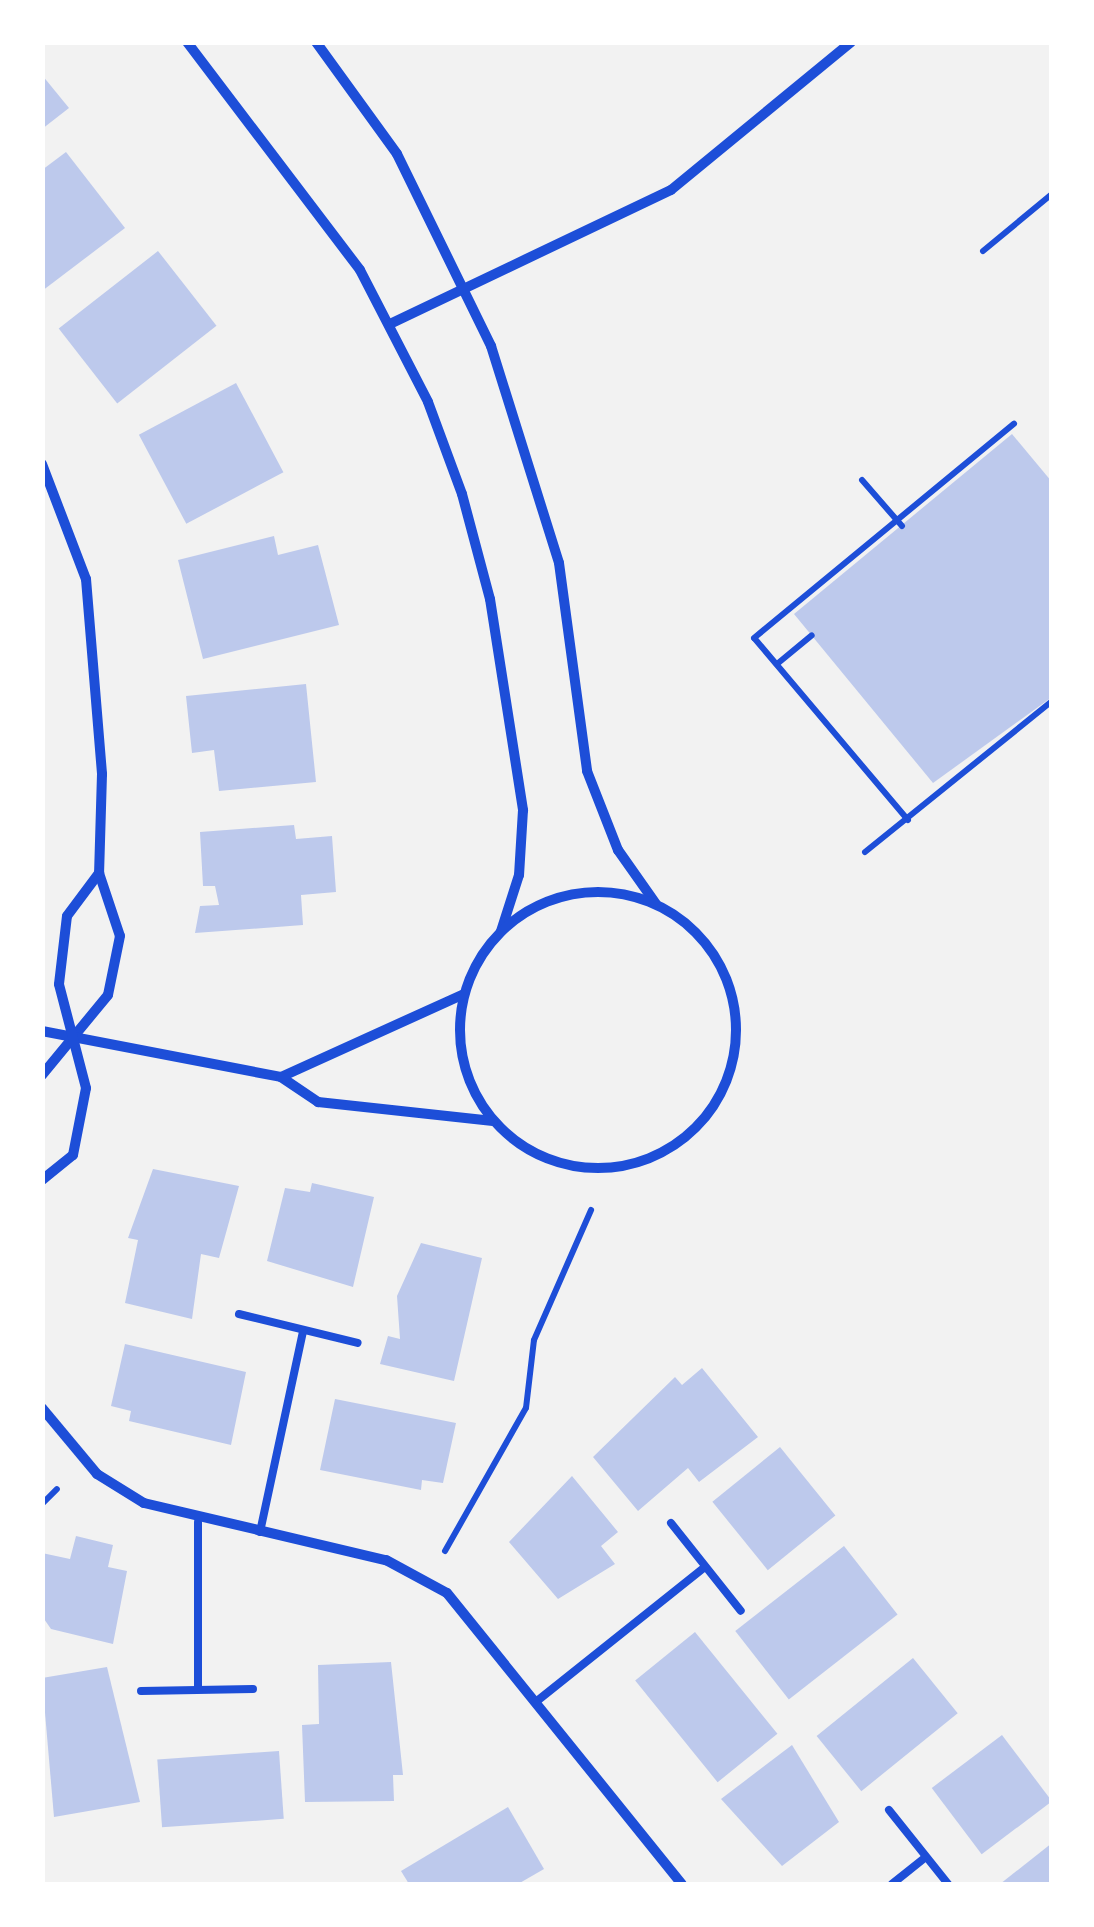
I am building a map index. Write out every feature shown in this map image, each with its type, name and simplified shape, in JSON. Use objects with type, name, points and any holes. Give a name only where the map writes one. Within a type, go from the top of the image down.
[{"type":"street","points":[[187,42],[298,177],[392,323],[462,494],[490,599],[524,840],[500,931],[464,994],[464,1061],[493,1121],[542,1157],[600,1169],[659,1155],[706,1119],[732,1065],[735,1005],[708,947],[656,904],[594,794],[541,493],[466,287],[396,154],[316,42]]},
{"type":"street","points":[[392,323],[671,190],[851,42]]},
{"type":"street","points":[[42,464],[71,523],[92,614],[99,873],[120,936],[108,995],[42,1075]]},
{"type":"street","points":[[43,1180],[73,1154],[86,1088],[59,984],[67,916],[99,873]]},
{"type":"street","points":[[500,931],[574,894],[656,904]]},
{"type":"street","points":[[281,1078],[464,994]]},
{"type":"street","points":[[42,1031],[281,1078],[318,1102],[493,1121]]},
{"type":"street","points":[[42,1408],[97,1474],[198,1522],[386,1560],[426,1578],[536,1701],[682,1884]]},
{"type":"lane","points":[[238,1314],[358,1343]]},
{"type":"lane","points":[[259,1534],[303,1331]]},
{"type":"lane","points":[[198,1522],[198,1688]]},
{"type":"lane","points":[[670,1523],[741,1611]]},
{"type":"lane","points":[[536,1701],[705,1567]]},
{"type":"lane","points":[[141,1690],[253,1690]]},
{"type":"lane","points":[[889,1810],[948,1884]]},
{"type":"lane","points":[[892,1884],[926,1857]]},
{"type":"path","points":[[982,251],[1052,194]]},
{"type":"path","points":[[908,820],[754,638],[899,523],[1014,424]]},
{"type":"path","points":[[862,480],[899,523]]},
{"type":"path","points":[[777,664],[812,635]]},
{"type":"path","points":[[865,852],[1050,703]]},
{"type":"path","points":[[445,1551],[526,1408],[534,1340],[590,1210]]},
{"type":"path","points":[[42,1504],[57,1489]]},
{"type":"building","points":[[42,75],[69,108],[42,129]]},
{"type":"building","points":[[66,152],[125,228],[42,291],[42,170]]},
{"type":"building","points":[[158,251],[216,326],[117,403],[59,329]]},
{"type":"building","points":[[236,383],[283,472],[186,524],[139,435]]},
{"type":"building","points":[[1012,434],[1052,482],[1052,697],[933,783],[794,614]]},
{"type":"building","points":[[274,536],[278,555],[318,545],[339,625],[203,659],[178,560]]},
{"type":"building","points":[[306,684],[316,782],[219,791],[214,750],[192,753],[186,696]]},
{"type":"building","points":[[294,825],[296,839],[332,836],[336,892],[301,895],[303,925],[195,933],[200,906],[219,905],[215,886],[203,886],[200,832]]},
{"type":"building","points":[[153,1169],[239,1186],[219,1258],[201,1254],[192,1319],[125,1303],[138,1240],[128,1238]]},
{"type":"building","points":[[312,1183],[374,1197],[353,1287],[267,1261],[285,1188],[310,1192]]},
{"type":"building","points":[[421,1243],[482,1258],[454,1381],[380,1364],[388,1336],[400,1339],[397,1296]]},
{"type":"building","points":[[125,1344],[246,1372],[231,1445],[129,1421],[131,1411],[111,1406]]},
{"type":"building","points":[[702,1368],[758,1437],[699,1482],[688,1468],[638,1511],[593,1457],[675,1377],[682,1385]]},
{"type":"building","points":[[335,1399],[456,1423],[443,1483],[422,1480],[421,1490],[320,1470]]},
{"type":"building","points":[[780,1447],[835,1515],[768,1570],[712,1502]]},
{"type":"building","points":[[572,1476],[618,1532],[601,1546],[615,1564],[558,1599],[509,1542]]},
{"type":"building","points":[[76,1536],[113,1545],[108,1567],[127,1571],[113,1644],[51,1629],[42,1616],[42,1553],[70,1559]]},
{"type":"building","points":[[844,1546],[898,1615],[789,1700],[735,1631]]},
{"type":"building","points":[[695,1632],[777,1734],[718,1782],[635,1680]]},
{"type":"building","points":[[913,1658],[958,1713],[861,1791],[817,1736]]},
{"type":"building","points":[[391,1662],[403,1775],[393,1775],[394,1801],[305,1802],[302,1725],[319,1724],[318,1665]]},
{"type":"building","points":[[107,1667],[140,1802],[54,1817],[42,1678]]},
{"type":"building","points":[[1002,1735],[1052,1801],[982,1854],[932,1788]]},
{"type":"building","points":[[792,1745],[839,1822],[782,1866],[721,1799]]},
{"type":"building","points":[[279,1751],[284,1819],[162,1827],[157,1760]]},
{"type":"building","points":[[508,1807],[544,1869],[518,1884],[409,1884],[401,1871]]},
{"type":"building","points":[[1052,1843],[1052,1884],[1000,1884]]}]
